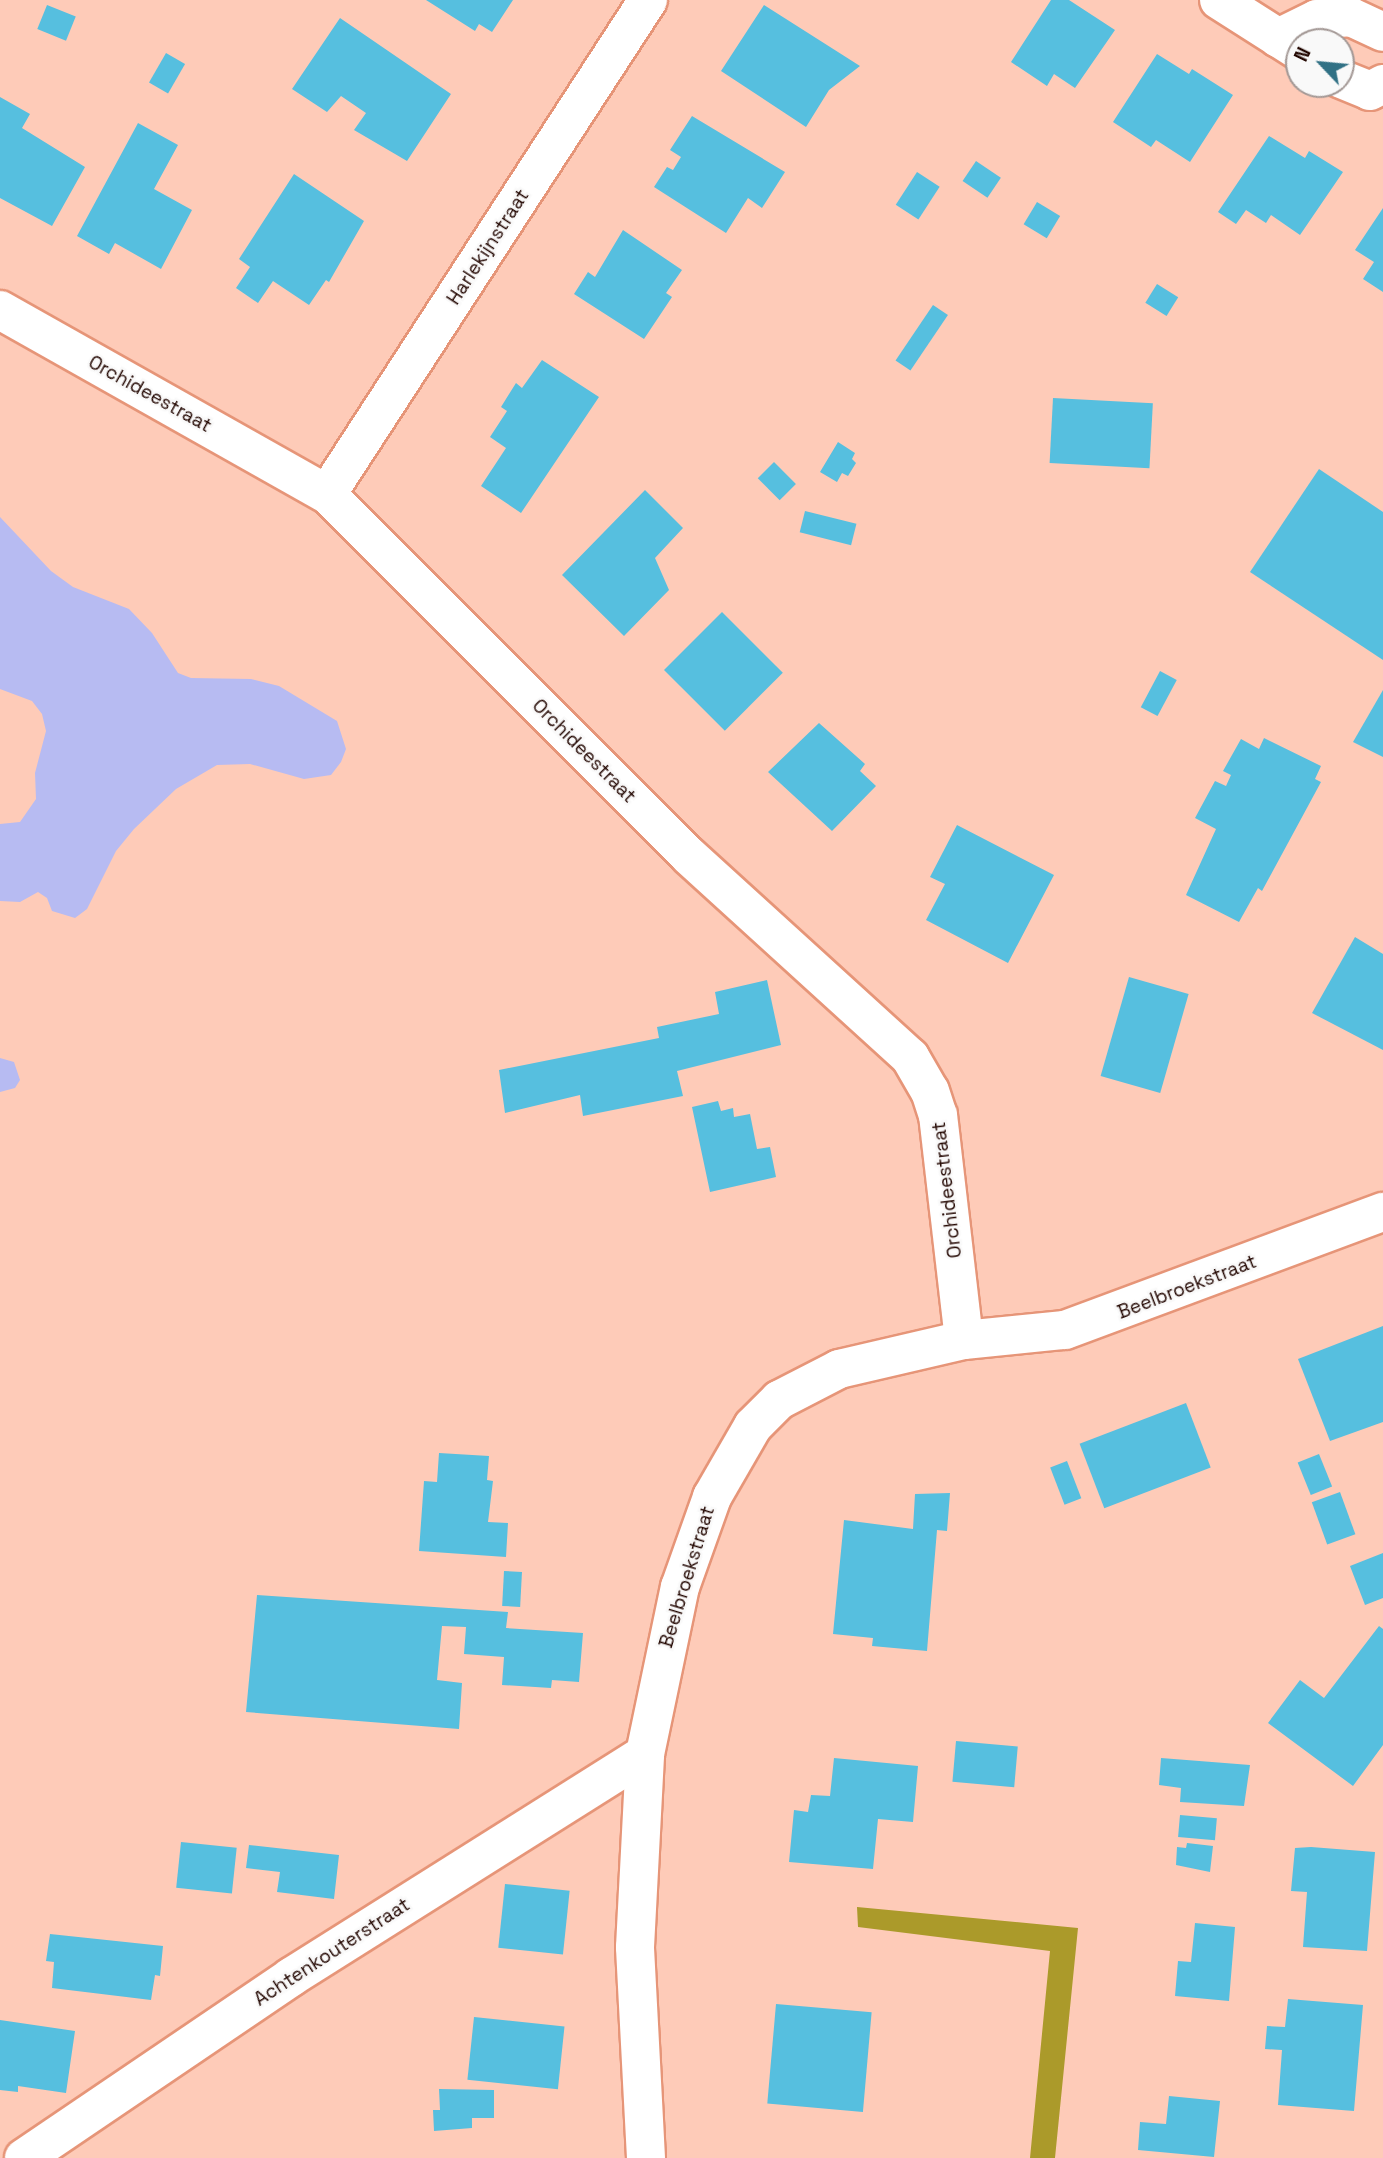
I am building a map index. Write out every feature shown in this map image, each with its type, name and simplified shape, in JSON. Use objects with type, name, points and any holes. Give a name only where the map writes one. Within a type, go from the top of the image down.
[{"type":"street","name":"Harlekijnstraat","points":[[327,494],[648,0]]},
{"type":"street","points":[[1219,0],[1285,42]]},
{"type":"street","points":[[1307,28],[1317,19],[1351,17],[1383,32]]},
{"type":"street","points":[[1355,85],[1370,91],[1383,84]]},
{"type":"street","name":"Orchideestraat","points":[[0,310],[327,494],[689,856],[918,1068],[930,1091],[943,1145],[964,1340]]},
{"type":"street","name":"Beelbroekstraat","points":[[646,2158],[635,1947],[645,1754],[680,1587],[712,1497],[752,1426],[779,1400],[839,1369],[964,1340],[1077,1326],[1383,1212]]},
{"type":"street","name":"Achtenkouterstraat","points":[[24,2158],[290,1977],[645,1754]]},
{"type":"shaded area","points":[[857,1907],[1078,1928],[1055,2158],[1030,2158],[1050,1951],[858,1927]]},
{"type":"water","points":[[0,517],[51,571],[73,587],[129,609],[152,633],[178,673],[191,678],[251,679],[279,686],[337,721],[346,749],[341,762],[331,775],[304,779],[250,764],[217,765],[176,789],[134,829],[116,851],[87,909],[75,918],[52,911],[47,898],[38,892],[20,902],[0,901],[0,824],[20,822],[36,799],[35,773],[46,731],[42,714],[32,701],[0,689]]},
{"type":"water","points":[[0,1058],[14,1062],[20,1080],[15,1088],[0,1092]]},
{"type":"building","points":[[426,0],[513,0],[492,32],[479,24],[475,31]]},
{"type":"building","points":[[1051,0],[1069,0],[1115,30],[1075,88],[1054,74],[1047,86],[1011,62]]},
{"type":"building","points":[[47,5],[76,17],[66,41],[37,29]]},
{"type":"building","points":[[764,5],[860,66],[829,90],[806,127],[721,71]]},
{"type":"building","points":[[340,18],[451,94],[407,161],[354,130],[366,113],[341,96],[327,112],[292,89]]},
{"type":"building","points":[[166,53],[185,64],[168,93],[149,82]]},
{"type":"building","points":[[1157,54],[1189,74],[1192,69],[1233,95],[1190,162],[1156,140],[1151,147],[1113,122]]},
{"type":"building","points":[[0,97],[30,114],[22,128],[85,167],[52,226],[0,198]]},
{"type":"building","points":[[692,116],[785,172],[762,208],[748,198],[726,233],[654,187],[667,167],[673,170],[681,157],[670,150]]},
{"type":"building","points":[[138,123],[178,145],[154,189],[192,210],[161,269],[115,243],[109,254],[77,236]]},
{"type":"building","points":[[1269,136],[1305,158],[1309,151],[1343,172],[1300,235],[1271,215],[1266,223],[1246,210],[1236,224],[1218,212]]},
{"type":"building","points":[[976,161],[1001,178],[987,198],[963,181]]},
{"type":"building","points":[[917,172],[940,187],[918,219],[896,205]]},
{"type":"building","points":[[294,174],[364,221],[329,282],[326,280],[309,305],[273,281],[258,303],[236,288],[250,267],[239,259]]},
{"type":"building","points":[[1037,202],[1060,216],[1047,238],[1024,224]]},
{"type":"building","points":[[1383,208],[1383,292],[1363,279],[1374,262],[1355,250]]},
{"type":"building","points":[[623,230],[682,270],[666,293],[672,297],[644,339],[574,294],[588,272],[595,277]]},
{"type":"building","points":[[1157,284],[1178,297],[1167,316],[1145,303]]},
{"type":"building","points":[[933,305],[948,315],[910,371],[896,361]]},
{"type":"building","points":[[542,360],[599,397],[521,513],[481,486],[506,448],[490,437],[507,411],[501,407],[516,383],[522,388]]},
{"type":"building","points":[[1053,398],[1153,403],[1149,468],[1050,463]]},
{"type":"building","points":[[838,442],[855,453],[852,459],[856,463],[848,476],[842,473],[837,482],[820,472]]},
{"type":"building","points":[[774,462],[796,484],[780,500],[758,478]]},
{"type":"building","points":[[1319,469],[1383,512],[1383,660],[1250,572]]},
{"type":"building","points":[[645,490],[683,528],[655,558],[669,590],[624,636],[562,575]]},
{"type":"building","points":[[805,511],[856,524],[851,545],[800,532]]},
{"type":"building","points":[[722,612],[783,673],[725,731],[664,670]]},
{"type":"building","points":[[1160,671],[1177,680],[1158,716],[1141,707]]},
{"type":"building","points":[[1383,690],[1383,757],[1353,742]]},
{"type":"building","points":[[819,723],[865,764],[860,771],[876,786],[832,831],[768,772]]},
{"type":"building","points":[[1264,738],[1321,766],[1315,779],[1321,782],[1262,891],[1258,888],[1239,922],[1186,895],[1216,829],[1195,818],[1215,781],[1226,786],[1231,775],[1223,771],[1241,739],[1259,749]]},
{"type":"building","points":[[957,825],[1054,875],[1008,963],[926,920],[945,884],[930,877]]},
{"type":"building","points":[[1355,937],[1383,954],[1383,1050],[1312,1013]]},
{"type":"building","points":[[1129,977],[1189,994],[1160,1093],[1101,1076]]},
{"type":"building","points":[[767,980],[781,1045],[677,1071],[683,1096],[583,1116],[580,1095],[505,1113],[499,1070],[659,1038],[657,1027],[719,1014],[715,992]]},
{"type":"building","points":[[718,1101],[721,1111],[733,1108],[734,1117],[750,1114],[757,1149],[770,1147],[776,1177],[710,1192],[692,1107]]},
{"type":"building","points":[[1383,1326],[1383,1422],[1330,1441],[1298,1359]]},
{"type":"building","points":[[1186,1403],[1211,1467],[1104,1508],[1080,1444]]},
{"type":"building","points":[[439,1453],[489,1456],[487,1480],[493,1481],[488,1522],[508,1523],[506,1557],[419,1551],[424,1481],[437,1482]]},
{"type":"building","points":[[1319,1454],[1332,1486],[1311,1495],[1298,1463]]},
{"type":"building","points":[[1067,1461],[1081,1498],[1065,1505],[1050,1467]]},
{"type":"building","points":[[1340,1492],[1355,1534],[1327,1545],[1312,1502]]},
{"type":"building","points":[[950,1493],[947,1531],[937,1530],[927,1651],[872,1646],[873,1638],[833,1634],[844,1520],[913,1529],[915,1494]]},
{"type":"building","points":[[1383,1553],[1383,1598],[1365,1605],[1350,1566]]},
{"type":"building","points":[[504,1571],[522,1572],[520,1607],[502,1606]]},
{"type":"building","points":[[257,1595],[508,1612],[506,1628],[583,1633],[579,1682],[552,1680],[551,1688],[502,1685],[504,1657],[464,1654],[466,1627],[442,1626],[437,1680],[462,1683],[459,1729],[246,1712]]},
{"type":"building","points":[[1379,1626],[1383,1629],[1383,1745],[1353,1786],[1268,1723],[1300,1680],[1324,1698]]},
{"type":"building","points":[[956,1741],[1018,1746],[1014,1787],[952,1782]]},
{"type":"building","points":[[834,1758],[918,1766],[913,1822],[878,1819],[873,1869],[789,1862],[794,1810],[808,1812],[811,1795],[830,1796]]},
{"type":"building","points":[[1161,1758],[1250,1765],[1244,1806],[1180,1802],[1181,1788],[1159,1785]]},
{"type":"building","points":[[1180,1815],[1217,1818],[1215,1840],[1178,1837]]},
{"type":"building","points":[[181,1842],[237,1848],[232,1894],[176,1888]]},
{"type":"building","points":[[1187,1843],[1213,1846],[1210,1872],[1176,1865],[1177,1847],[1186,1848]]},
{"type":"building","points":[[249,1845],[339,1855],[334,1899],[277,1892],[280,1872],[246,1868]]},
{"type":"building","points":[[1295,1848],[1375,1852],[1367,1951],[1303,1947],[1307,1892],[1291,1891]]},
{"type":"building","points":[[505,1884],[570,1891],[563,1954],[498,1948]]},
{"type":"building","points":[[1195,1923],[1235,1927],[1229,2001],[1175,1996],[1178,1961],[1191,1962]]},
{"type":"building","points":[[50,1934],[163,1946],[160,1976],[155,1975],[151,2000],[52,1988],[54,1962],[46,1961]]},
{"type":"building","points":[[1288,1999],[1363,2005],[1354,2111],[1278,2105],[1282,2050],[1265,2049],[1267,2026],[1285,2027]]},
{"type":"building","points":[[776,2004],[872,2012],[863,2112],[767,2104]]},
{"type":"building","points":[[474,2017],[565,2027],[558,2089],[467,2080]]},
{"type":"building","points":[[0,2020],[75,2031],[66,2093],[18,2086],[18,2092],[0,2090]]},
{"type":"building","points":[[439,2089],[494,2090],[494,2118],[472,2118],[472,2128],[434,2131],[433,2110],[440,2110]]},
{"type":"building","points":[[1169,2096],[1220,2101],[1214,2157],[1138,2150],[1140,2122],[1166,2124]]}]
